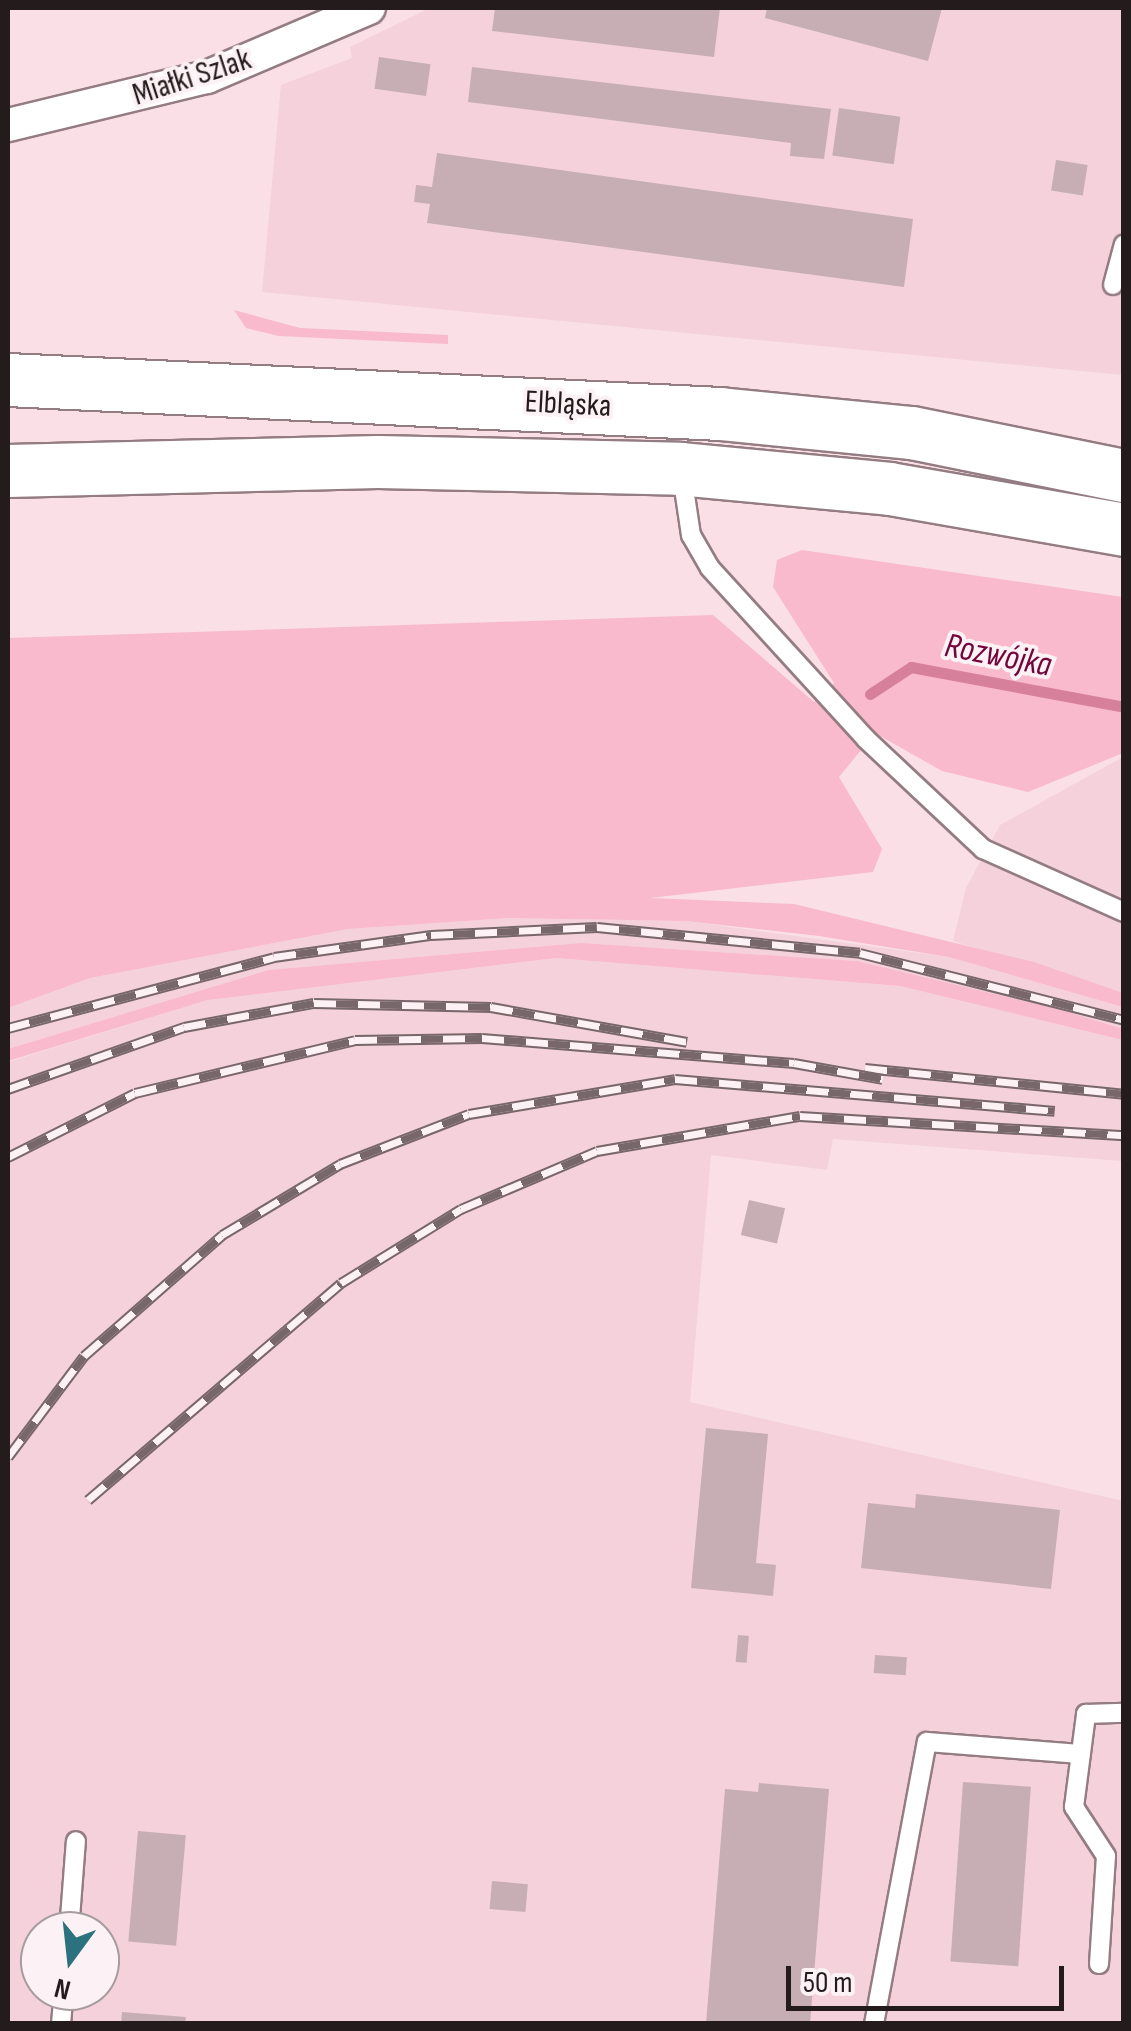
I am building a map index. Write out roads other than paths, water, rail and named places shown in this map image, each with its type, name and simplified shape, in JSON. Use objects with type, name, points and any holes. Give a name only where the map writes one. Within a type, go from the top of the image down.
[{"type":"main road","name":"Elbląska","points":[[8,380],[720,414],[912,434],[1124,476]]},
{"type":"main road","name":"Elbląska","points":[[8,471],[378,462],[680,469],[890,489],[1124,530]]},
{"type":"street","name":"Miałki Szlak","points":[[8,126],[207,77],[369,8]]},
{"type":"lane","points":[[1113,285],[1124,244]]},
{"type":"lane","points":[[680,469],[691,535],[710,568],[866,740],[983,849],[1124,912]]},
{"type":"lane","points":[[1099,1964],[1106,1856],[1074,1806],[1086,1714],[1124,1713]]},
{"type":"lane","points":[[874,2024],[927,1742],[1081,1754]]},
{"type":"lane","points":[[71,1911],[76,1842]]},
{"type":"waterway","name":"Rozwójka","points":[[870,694],[911,667],[1124,707]]},
{"type":"railway","points":[[8,1028],[274,957],[431,935],[597,927],[860,953],[1124,1020]]},
{"type":"railway","points":[[8,1089],[184,1027],[314,1003],[491,1007],[687,1042]]},
{"type":"railway","points":[[8,1157],[135,1093],[355,1040],[482,1038],[794,1063],[883,1079]]},
{"type":"railway","points":[[865,1068],[1124,1094]]},
{"type":"railway","points":[[8,1457],[84,1356],[222,1235],[340,1164],[469,1114],[675,1079],[1055,1111]]},
{"type":"railway","points":[[88,1500],[341,1283],[461,1209],[597,1151],[800,1116],[1124,1135]]}]
